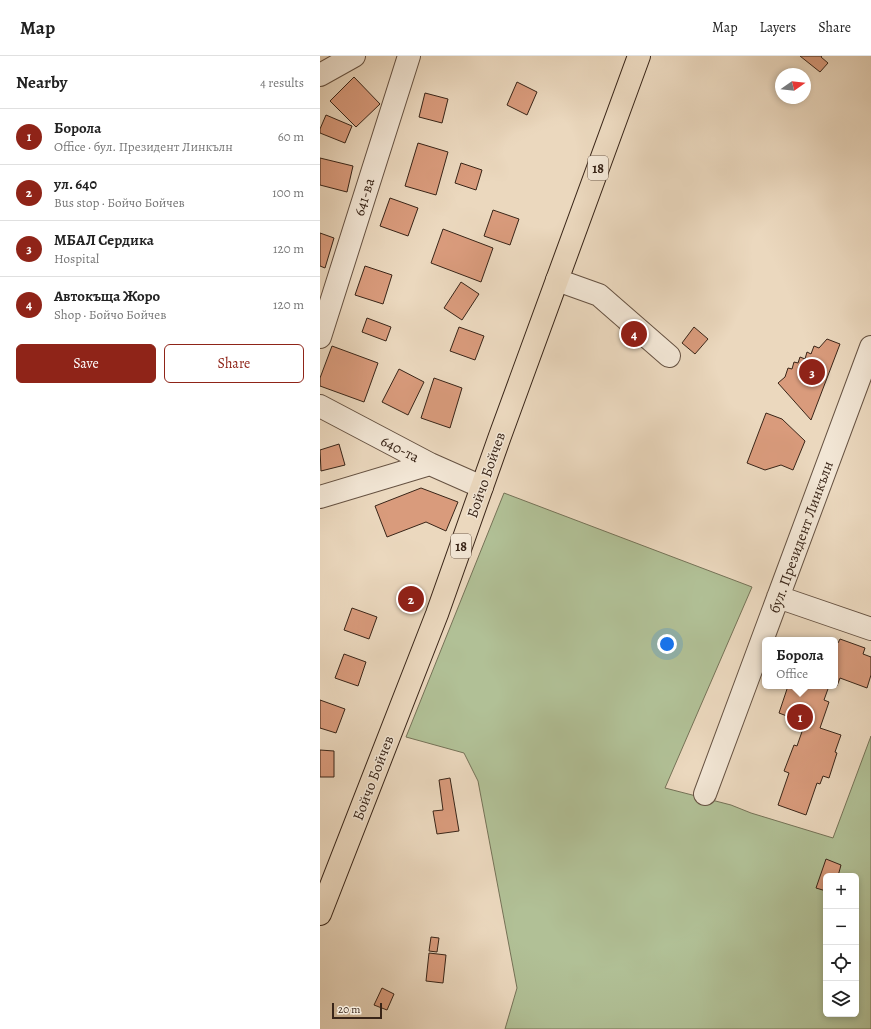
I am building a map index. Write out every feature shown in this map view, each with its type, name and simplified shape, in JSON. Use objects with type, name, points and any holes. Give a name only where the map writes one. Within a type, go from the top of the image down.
[{"type":"highway","name":"Бойчо Бойчев","points":[[320,912],[437,614],[639,57]]},
{"type":"street","points":[[320,75],[354,56]]},
{"type":"street","name":"641-ва","points":[[320,337],[409,56]]},
{"type":"street","points":[[557,280],[599,295],[669,356]]},
{"type":"street","name":"бул. Президент Линкълн","points":[[763,637],[871,347]]},
{"type":"street","name":"640-та","points":[[320,406],[430,464],[482,487]]},
{"type":"street","points":[[320,497],[430,464]]},
{"type":"street","points":[[778,597],[871,629]]},
{"type":"street","name":"бул. Президент Линкълн","points":[[706,794],[762,641]]},
{"type":"green space","points":[[504,493],[752,587],[665,788],[731,805],[751,813],[833,838],[871,736],[871,1029],[505,1029],[517,988],[478,781],[464,753],[406,737]]},
{"type":"building","points":[[800,56],[822,56],[821,57],[828,63],[820,72]]},
{"type":"building","points":[[354,77],[380,104],[356,127],[330,101]]},
{"type":"building","points":[[517,82],[537,92],[527,115],[507,105]]},
{"type":"building","points":[[425,93],[448,99],[442,123],[419,117]]},
{"type":"building","points":[[326,115],[352,126],[345,143],[320,133],[320,129]]},
{"type":"building","points":[[418,143],[448,152],[436,195],[405,186]]},
{"type":"building","points":[[320,158],[353,166],[347,192],[320,185]]},
{"type":"building","points":[[461,163],[482,170],[476,190],[455,183]]},
{"type":"building","points":[[390,198],[418,208],[408,236],[380,226]]},
{"type":"building","points":[[493,210],[519,219],[510,245],[484,236]]},
{"type":"building","points":[[443,229],[493,248],[481,282],[431,263]]},
{"type":"building","points":[[320,233],[334,238],[325,268],[320,266]]},
{"type":"building","points":[[365,266],[392,275],[383,304],[355,295]]},
{"type":"building","points":[[461,282],[479,294],[462,320],[444,308]]},
{"type":"building","points":[[367,318],[391,327],[386,341],[362,332]]},
{"type":"building","points":[[459,327],[484,336],[475,360],[450,351]]},
{"type":"building","points":[[694,327],[708,339],[695,354],[682,343]]},
{"type":"building","points":[[827,339],[840,344],[811,420],[778,383],[785,377],[788,368],[792,369],[794,362],[798,363],[800,357],[805,359],[807,352],[811,354],[814,346],[819,348]]},
{"type":"building","points":[[332,346],[378,363],[364,402],[320,386],[320,378]]},
{"type":"building","points":[[399,369],[424,382],[408,415],[382,402]]},
{"type":"building","points":[[434,378],[462,388],[450,428],[421,418]]},
{"type":"building","points":[[766,413],[782,419],[805,441],[793,470],[781,465],[765,470],[747,463]]},
{"type":"building","points":[[339,444],[345,465],[321,471],[320,450]]},
{"type":"building","points":[[421,488],[458,502],[446,531],[426,522],[387,537],[375,506]]},
{"type":"building","points":[[352,608],[377,617],[369,639],[344,630]]},
{"type":"building","points":[[840,639],[865,648],[863,654],[871,657],[871,675],[867,688],[840,678],[838,683],[838,643]]},
{"type":"building","points":[[344,654],[366,662],[358,686],[335,678]]},
{"type":"building","points":[[787,689],[828,689],[824,700],[829,702],[820,728],[841,735],[835,752],[837,753],[829,778],[823,776],[820,784],[817,783],[806,815],[778,805],[789,773],[784,771],[794,745],[797,746],[805,723],[779,713]]},
{"type":"building","points":[[320,700],[345,709],[336,733],[320,728]]},
{"type":"building","points":[[320,750],[334,751],[334,777],[320,777]]},
{"type":"building","points":[[450,778],[459,831],[437,834],[433,811],[443,810],[439,780]]},
{"type":"building","points":[[826,859],[841,865],[839,873],[823,873],[823,890],[816,888]]},
{"type":"building","points":[[431,937],[439,938],[437,952],[429,951]]},
{"type":"building","points":[[429,953],[446,955],[443,983],[426,981]]},
{"type":"building","points":[[382,988],[394,994],[387,1010],[374,1005]]},
{"type":"place","name":"Автокъща Жоро","points":[[634,334]]},
{"type":"place","name":"МБАЛ Сердика","points":[[812,372]]},
{"type":"place","name":"ул. 640","points":[[411,599]]},
{"type":"place","name":"Борола","points":[[800,717]]}]
